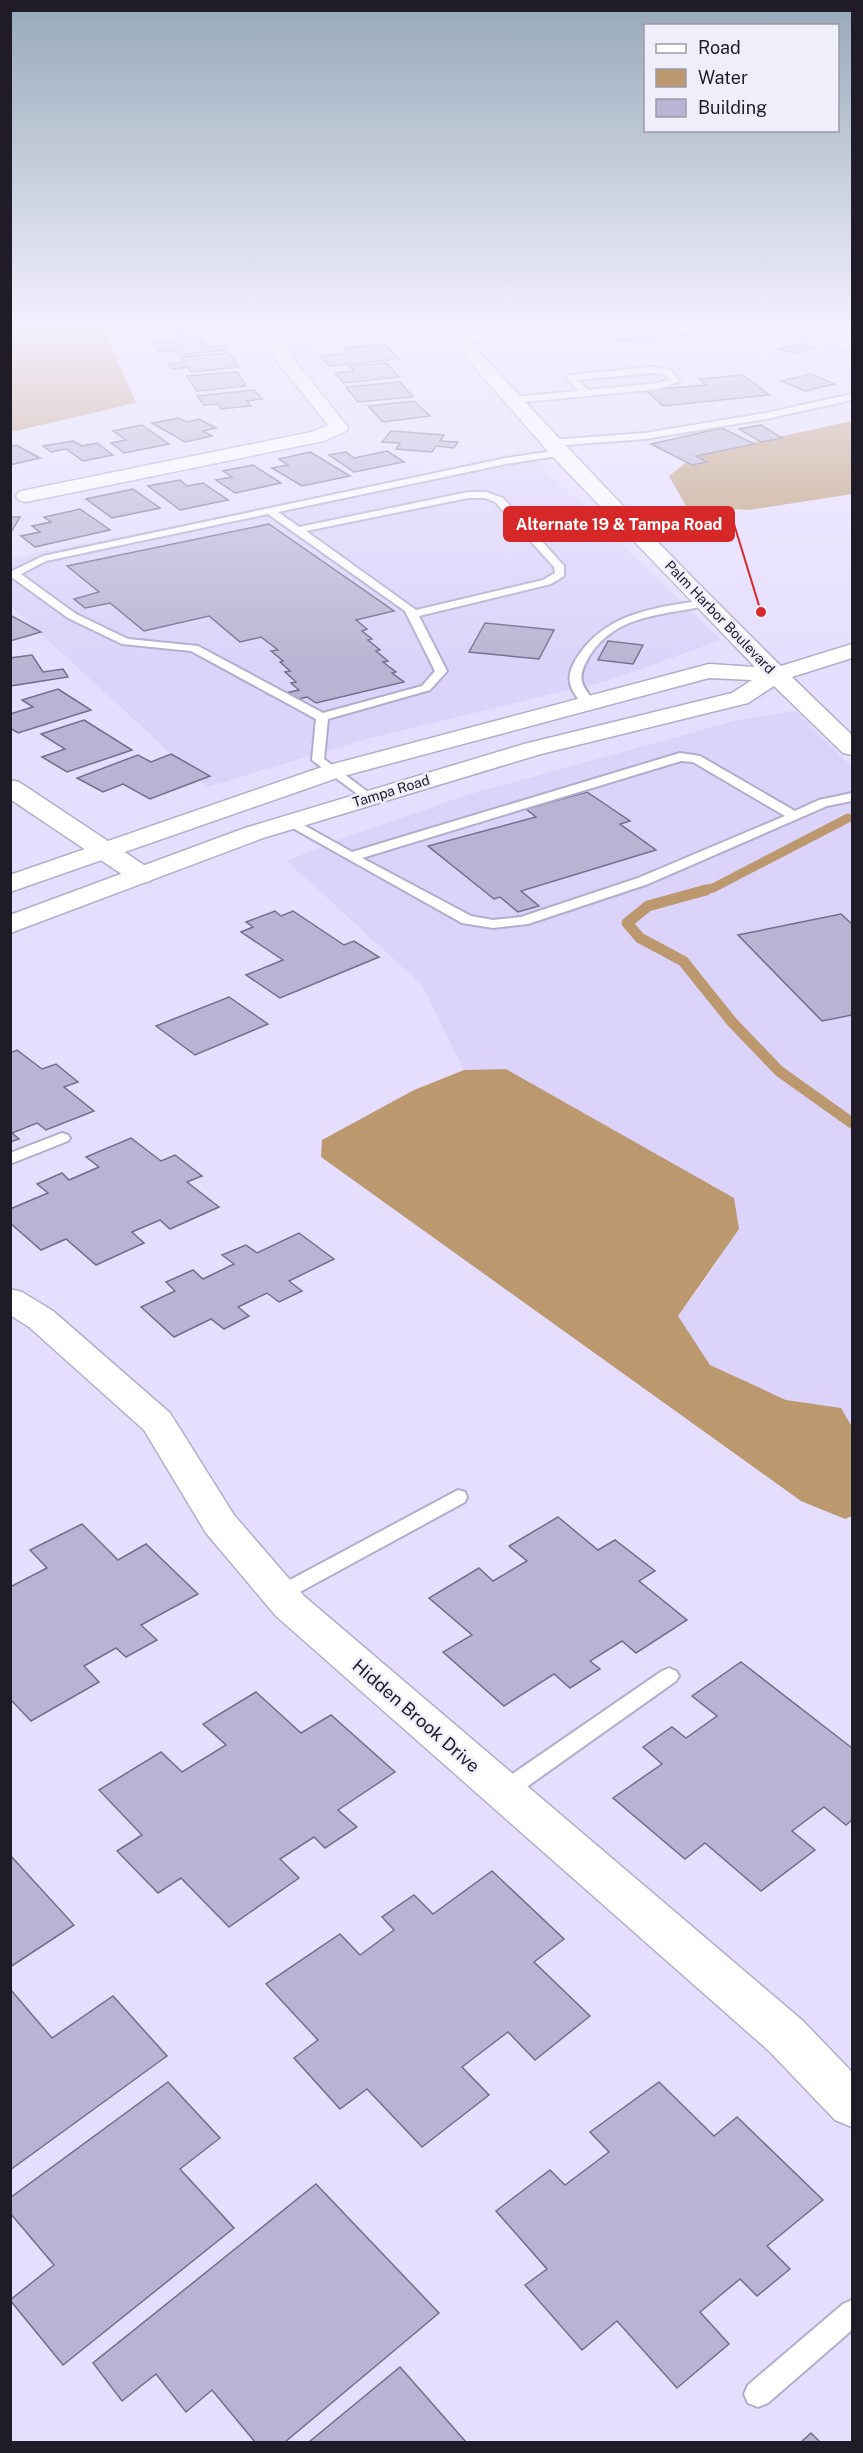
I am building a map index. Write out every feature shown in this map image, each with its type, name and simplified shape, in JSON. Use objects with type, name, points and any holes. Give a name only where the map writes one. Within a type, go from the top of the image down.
[{"type":"main road","points":[[26,496],[310,438]]},
{"type":"main road","name":"Palm Harbor Boulevard","points":[[547,438],[776,675],[852,748]]},
{"type":"main road","name":"Tampa Road","points":[[10,925],[288,822],[533,749],[740,698],[776,675],[852,651]]},
{"type":"main road","name":"Tampa Road","points":[[10,884],[332,772],[709,671],[776,675]]},
{"type":"main road","points":[[10,787],[141,875]]},
{"type":"main road","name":"Hidden Brook Drive","points":[[10,1300],[41,1319],[157,1422],[220,1524],[290,1606],[786,2037],[852,2105]]},
{"type":"lane","points":[[270,511],[410,609],[441,671],[426,688],[322,717],[194,648],[126,642],[72,616],[14,574],[43,559],[506,461],[556,448],[627,438]]},
{"type":"lane","points":[[297,530],[468,495],[486,495],[499,500],[560,566],[560,574],[547,582],[412,614]]},
{"type":"lane","points":[[590,703],[584,699],[574,684],[574,673],[589,645],[628,618],[654,611],[706,603]]},
{"type":"lane","points":[[322,717],[318,760],[368,798]]},
{"type":"lane","points":[[351,857],[680,758],[696,759],[795,816]]},
{"type":"lane","points":[[288,822],[467,920],[493,924],[524,921],[643,882],[824,803],[852,797]]},
{"type":"lane","points":[[10,1159],[62,1138]]},
{"type":"lane","points":[[280,1594],[458,1497]]},
{"type":"lane","points":[[503,1792],[669,1676]]},
{"type":"lane","points":[[758,2394],[852,2313]]},
{"type":"shaded area","points":[[531,456],[721,640],[607,681],[366,739],[207,787],[11,606],[10,558]]},
{"type":"shaded area","points":[[795,711],[852,767],[852,1427],[841,1408],[786,1400],[710,1365],[678,1316],[721,1258],[506,1069],[464,1070],[422,985],[287,861],[341,839],[467,795],[738,720]]},
{"type":"water","points":[[772,438],[852,438],[852,494],[749,510],[686,506],[669,476],[696,455]]},
{"type":"water","points":[[506,1069],[734,1198],[739,1229],[678,1316],[710,1365],[786,1400],[841,1408],[852,1427],[852,1516],[845,1519],[801,1501],[321,1157],[322,1140],[414,1090],[464,1070]]},
{"type":"building","points":[[124,438],[161,438],[169,444],[124,453],[111,443],[126,440]]},
{"type":"building","points":[[179,438],[201,438],[185,442]]},
{"type":"building","points":[[385,438],[442,438],[440,441],[458,442],[454,448],[436,446],[432,452],[396,449],[400,443],[382,442]]},
{"type":"building","points":[[676,438],[743,438],[754,444],[696,456],[707,462],[692,465],[651,444]]},
{"type":"building","points":[[755,438],[780,438],[761,442]]},
{"type":"building","points":[[73,441],[82,446],[97,443],[113,455],[83,461],[66,449],[51,452],[43,446]]},
{"type":"building","points":[[16,445],[40,458],[10,465],[10,447]]},
{"type":"building","points":[[387,451],[404,462],[354,472],[329,455],[346,452],[354,458]]},
{"type":"building","points":[[310,452],[350,476],[302,486],[272,468],[288,465],[279,459]]},
{"type":"building","points":[[253,465],[281,483],[235,493],[216,480],[232,477],[223,471]]},
{"type":"building","points":[[180,480],[187,486],[203,483],[228,500],[180,510],[148,486]]},
{"type":"building","points":[[133,489],[160,508],[112,518],[86,499]]},
{"type":"building","points":[[80,509],[110,530],[35,547],[21,536],[40,532],[32,526],[51,522],[44,517]]},
{"type":"building","points":[[10,517],[20,517],[10,534]]},
{"type":"building","points":[[269,524],[394,611],[356,620],[367,629],[362,631],[372,639],[368,640],[380,650],[376,651],[388,661],[383,662],[404,682],[316,703],[307,697],[295,700],[286,693],[299,690],[291,683],[296,682],[285,672],[290,671],[280,662],[283,661],[271,651],[278,650],[261,637],[240,642],[209,616],[144,631],[110,603],[85,608],[74,599],[99,592],[67,566]]},
{"type":"building","points":[[10,615],[41,632],[10,641]]},
{"type":"building","points":[[485,623],[554,630],[539,659],[469,652]]},
{"type":"building","points":[[608,641],[643,645],[633,664],[598,660]]},
{"type":"building","points":[[32,655],[43,672],[63,669],[68,677],[10,686],[10,658]]},
{"type":"building","points":[[58,689],[91,710],[18,733],[10,728],[10,714],[33,707],[22,700]]},
{"type":"building","points":[[84,720],[132,750],[67,772],[42,757],[65,749],[41,734]]},
{"type":"building","points":[[171,754],[210,776],[150,799],[123,784],[103,792],[77,778],[138,755],[151,762]]},
{"type":"building","points":[[587,792],[630,821],[620,824],[656,850],[521,891],[539,906],[518,912],[500,897],[494,899],[428,846],[536,817],[526,809]]},
{"type":"building","points":[[275,911],[281,916],[293,911],[344,945],[354,941],[379,957],[280,998],[246,975],[283,960],[241,932],[253,927],[246,922]]},
{"type":"building","points":[[841,914],[852,924],[852,1015],[822,1021],[738,935]]},
{"type":"building","points":[[229,997],[268,1024],[195,1055],[156,1026]]},
{"type":"building","points":[[17,1050],[42,1069],[56,1064],[78,1082],[64,1087],[94,1111],[46,1130],[37,1123],[12,1133],[19,1139],[10,1142],[10,1053]]},
{"type":"building","points":[[131,1138],[161,1161],[175,1155],[202,1176],[187,1182],[219,1207],[170,1229],[160,1220],[132,1232],[144,1243],[96,1265],[66,1239],[41,1250],[10,1223],[10,1209],[48,1193],[37,1184],[62,1173],[69,1180],[99,1167],[86,1157]]},
{"type":"building","points":[[299,1233],[334,1259],[289,1281],[302,1291],[279,1302],[267,1293],[238,1307],[249,1316],[224,1329],[211,1319],[174,1337],[141,1307],[175,1291],[166,1282],[193,1270],[203,1279],[234,1264],[222,1255],[246,1245],[257,1253]]},
{"type":"building","points":[[558,1517],[598,1550],[615,1540],[655,1571],[639,1581],[687,1620],[636,1653],[622,1641],[590,1661],[600,1669],[570,1688],[554,1674],[504,1706],[443,1652],[472,1635],[429,1598],[479,1568],[493,1581],[527,1561],[509,1546]]},
{"type":"building","points":[[82,1524],[118,1560],[146,1544],[198,1594],[141,1625],[157,1640],[126,1657],[116,1648],[84,1666],[99,1682],[31,1721],[10,1699],[10,1587],[47,1568],[30,1550]]},
{"type":"building","points":[[741,1662],[852,1748],[852,1820],[846,1825],[824,1807],[792,1831],[815,1850],[761,1891],[705,1843],[685,1859],[613,1798],[662,1764],[643,1747],[672,1727],[686,1738],[717,1716],[692,1696]]},
{"type":"building","points":[[256,1692],[301,1733],[331,1715],[395,1772],[338,1810],[357,1827],[325,1848],[314,1837],[280,1859],[299,1878],[229,1927],[181,1878],[158,1893],[117,1851],[142,1835],[99,1790],[161,1752],[182,1772],[226,1745],[203,1724]]},
{"type":"building","points":[[10,1855],[74,1925],[10,1967]]},
{"type":"building","points":[[492,1871],[564,1939],[534,1962],[590,2016],[535,2060],[508,2032],[462,2067],[489,2095],[422,2147],[367,2089],[340,2109],[294,2058],[318,2040],[266,1984],[340,1934],[360,1955],[394,1930],[382,1917],[414,1895],[433,1914]]},
{"type":"building","points":[[10,1989],[52,2038],[113,1996],[167,2056],[10,2170]]},
{"type":"building","points":[[168,2082],[220,2138],[180,2169],[234,2228],[63,2365],[10,2300],[54,2265],[10,2213],[10,2198]]},
{"type":"building","points":[[659,2082],[714,2136],[737,2117],[823,2200],[767,2246],[790,2269],[757,2296],[740,2279],[700,2312],[729,2344],[677,2388],[617,2321],[582,2350],[525,2285],[547,2269],[496,2211],[550,2170],[565,2185],[609,2152],[590,2132]]},
{"type":"building","points":[[316,2184],[439,2313],[285,2442],[255,2442],[212,2390],[186,2412],[156,2374],[122,2401],[93,2363]]},
{"type":"building","points":[[400,2367],[466,2442],[309,2442]]},
{"type":"building","points":[[811,2433],[820,2442],[801,2442]]},
{"type":"waterway","points":[[700,891],[713,888],[848,818]]},
{"type":"waterway","points":[[706,890],[648,906],[627,923],[640,938],[683,961],[732,1022],[779,1071],[852,1123]]},
{"type":"place","name":"Alternate 19 & Tampa Road","points":[[761,612]]}]
